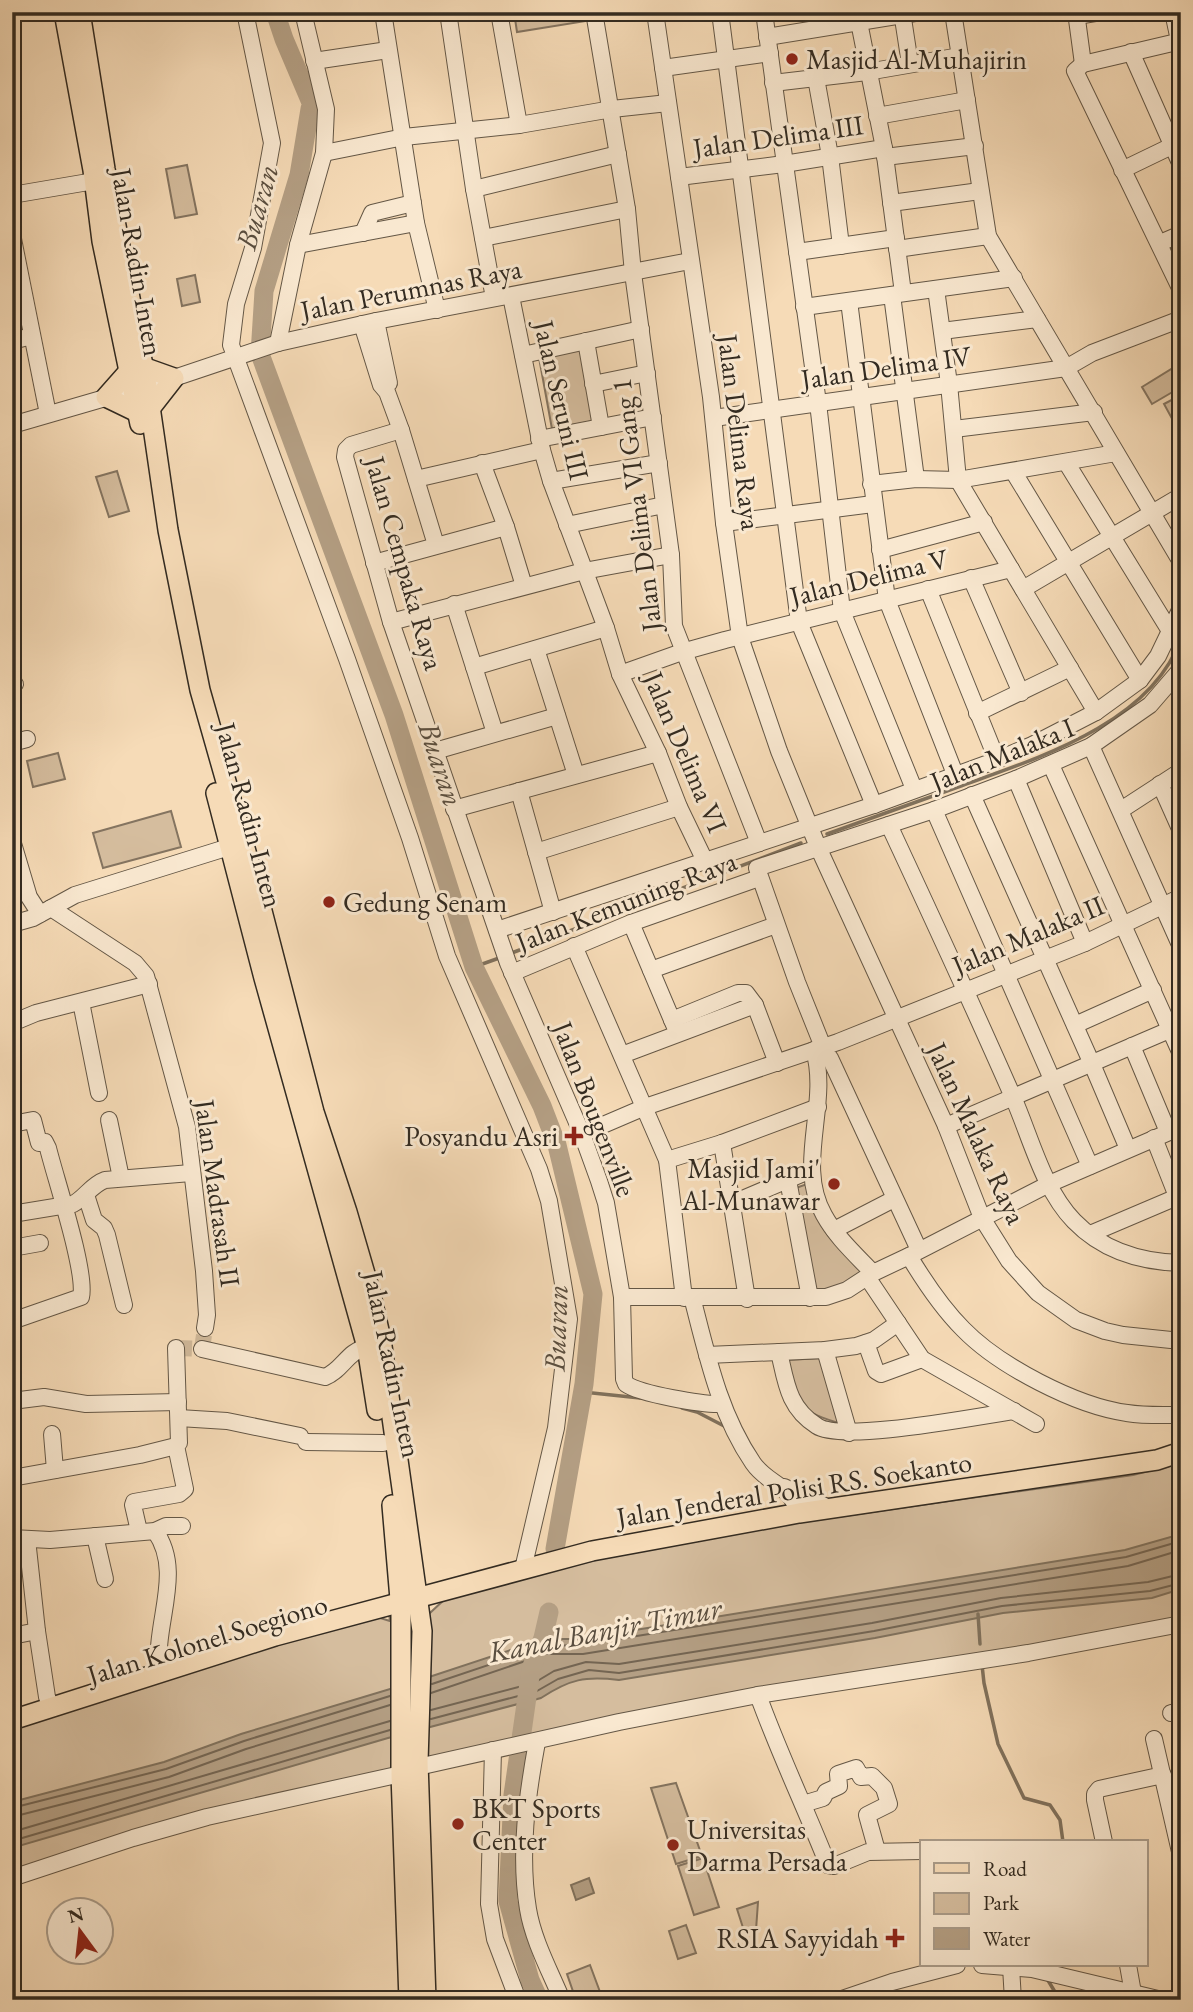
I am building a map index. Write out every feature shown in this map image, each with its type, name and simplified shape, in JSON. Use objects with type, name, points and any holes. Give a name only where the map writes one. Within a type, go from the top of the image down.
[{"type":"main road","name":"Jalan Radin Inten","points":[[73,17],[138,378],[165,572],[189,694],[229,847],[370,1291],[380,1339],[410,1612]]},
{"type":"main road","points":[[106,397],[138,378],[174,378]]},
{"type":"main road","points":[[106,397],[143,411],[174,378]]},
{"type":"main road","name":"Jalan Radin Inten","points":[[143,411],[200,691],[254,880],[270,976],[366,1346],[410,1612]]},
{"type":"main road","name":"Jalan Jenderal Polisi RS. Soekanto","points":[[589,1556],[746,1530],[822,1511],[1157,1460],[1181,1452]]},
{"type":"main road","name":"Jalan Jenderal Polisi RS. Soekanto","points":[[410,1612],[530,1570],[765,1519],[797,1509],[822,1511],[1144,1473],[1181,1463]]},
{"type":"main road","name":"Jalan Jenderal Polisi RS. Soekanto","points":[[410,1612],[530,1570]]},
{"type":"main road","points":[[409,2000],[409,1767],[421,1648],[410,1612]]},
{"type":"main road","points":[[410,1612],[400,1653],[426,2000]]},
{"type":"main road","name":"Jalan Kolonel Soegiono","points":[[12,1728],[249,1653],[377,1617],[397,1623],[410,1612]]},
{"type":"main road","name":"Jalan Kolonel Soegiono","points":[[12,1720],[275,1636],[410,1612]]},
{"type":"street","points":[[245,12],[272,143],[253,248],[236,304],[231,345],[239,356],[347,659],[410,838],[447,956],[539,1169],[549,1201],[569,1319],[556,1428],[530,1570]]},
{"type":"street","points":[[274,344],[324,153],[326,109],[303,12]]},
{"type":"street","points":[[383,12],[416,223],[437,310]]},
{"type":"street","points":[[448,12],[474,189],[494,299]]},
{"type":"street","points":[[499,12],[519,125]]},
{"type":"street","name":"Jalan Delima VI Gang 1","points":[[594,12],[627,209],[633,273],[671,555],[674,626],[759,843]]},
{"type":"street","name":"Jalan Delima Raya","points":[[655,12],[714,418],[724,523],[740,636],[779,751],[818,846]]},
{"type":"street","points":[[720,12],[799,622],[874,805]]},
{"type":"street","points":[[764,12],[818,403],[842,611],[914,789]]},
{"type":"street","points":[[808,12],[811,29]]},
{"type":"street","points":[[663,68],[726,58],[811,29],[857,17],[921,12]]},
{"type":"street","points":[[953,12],[988,236],[1181,562]]},
{"type":"street","points":[[1101,12],[1077,14],[1079,68],[1122,170],[1181,290]]},
{"type":"street","points":[[1079,68],[1131,52],[1180,45],[1173,12]]},
{"type":"street","points":[[902,14],[910,64]]},
{"type":"street","name":"Jalan Delima III","points":[[857,17],[885,153],[896,243],[897,294],[905,390],[916,479]]},
{"type":"street","points":[[314,61],[388,50]]},
{"type":"street","points":[[1131,52],[1176,144],[1181,165]]},
{"type":"street","points":[[774,83],[960,57]]},
{"type":"street","points":[[816,78],[830,156],[841,246]]},
{"type":"street","points":[[877,116],[967,100]]},
{"type":"street","points":[[324,153],[404,137],[519,125],[612,109],[668,103]]},
{"type":"street","points":[[1122,170],[1176,144]]},
{"type":"street","points":[[885,153],[975,146]]},
{"type":"street","name":"Jalan Delima III","points":[[679,177],[830,156],[885,153]]},
{"type":"street","points":[[474,189],[618,154]]},
{"type":"street","points":[[12,195],[101,180]]},
{"type":"street","points":[[891,203],[980,191]]},
{"type":"street","points":[[363,233],[372,213],[413,203]]},
{"type":"street","points":[[483,237],[627,209]]},
{"type":"street","points":[[298,245],[416,223]]},
{"type":"street","points":[[12,234],[48,414]]},
{"type":"street","points":[[1160,243],[1181,234]]},
{"type":"street","points":[[797,252],[841,246],[988,236]]},
{"type":"street","name":"Jalan Perumnas Raya","points":[[174,378],[274,344],[690,261]]},
{"type":"street","points":[[804,307],[1014,278]]},
{"type":"street","points":[[936,289],[958,480],[1096,712],[1140,680],[1158,656],[1177,621],[1111,537],[1066,462]]},
{"type":"street","name":"Jalan Seruni III","points":[[511,296],[551,481],[606,628],[620,674]]},
{"type":"street","points":[[849,301],[887,600],[955,774]]},
{"type":"street","points":[[942,331],[1037,319]]},
{"type":"street","points":[[1066,369],[1092,353],[1181,319]]},
{"type":"street","points":[[369,323],[390,384],[387,392],[436,545]]},
{"type":"street","points":[[523,355],[641,329]]},
{"type":"street","points":[[12,341],[32,336]]},
{"type":"street","points":[[586,341],[601,427]]},
{"type":"street","name":"Jalan Delima IV","points":[[714,418],[1066,369]]},
{"type":"street","points":[[593,384],[647,373]]},
{"type":"street","points":[[12,425],[106,397]]},
{"type":"street","points":[[954,429],[1094,412]]},
{"type":"street","points":[[416,480],[601,427],[653,417]]},
{"type":"street","name":"Jalan Cempaka Raya","points":[[401,430],[351,445],[346,450],[345,457],[391,622],[499,937]]},
{"type":"street","points":[[872,484],[916,479],[958,480],[1116,453]]},
{"type":"street","points":[[482,463],[524,586]]},
{"type":"street","points":[[551,481],[659,463]]},
{"type":"street","points":[[1013,471],[1140,680]]},
{"type":"street","points":[[1023,589],[1181,496]]},
{"type":"street","points":[[724,523],[873,504]]},
{"type":"street","points":[[568,525],[664,505]]},
{"type":"street","points":[[880,551],[984,522]]},
{"type":"street","points":[[374,563],[506,527]]},
{"type":"street","points":[[391,622],[584,571],[671,555]]},
{"type":"street","name":"Jalan Delima V","points":[[740,636],[1011,569]]},
{"type":"street","points":[[971,578],[1021,693]]},
{"type":"street","points":[[928,589],[997,760]]},
{"type":"street","points":[[454,604],[495,733]]},
{"type":"street","points":[[474,667],[606,628]]},
{"type":"street","name":"Jalan Delima VI","points":[[740,636],[682,652],[620,674],[658,752],[705,861],[874,805],[997,760],[1096,712]]},
{"type":"street","points":[[536,649],[576,775]]},
{"type":"street","points":[[977,713],[1070,668]]},
{"type":"street","name":"Jalan Malaka I","points":[[759,878],[757,867],[972,796],[1091,746],[1150,705],[1180,671]]},
{"type":"street","points":[[435,751],[557,716]]},
{"type":"street","points":[[1091,746],[1181,947]]},
{"type":"street","points":[[454,809],[658,752]]},
{"type":"street","points":[[1051,765],[1153,990],[1176,1027],[1181,1054]]},
{"type":"street","points":[[1121,810],[1181,771]]},
{"type":"street","points":[[1016,779],[1084,943]]},
{"type":"street","points":[[1160,784],[1181,831]]},
{"type":"street","points":[[519,791],[553,912]]},
{"type":"street","points":[[972,796],[1128,1149]]},
{"type":"street","points":[[536,852],[680,807]]},
{"type":"street","points":[[933,810],[1090,1166]]},
{"type":"street","points":[[889,825],[1014,1098],[1049,1184],[1072,1219],[1108,1248],[1141,1259],[1181,1263]]},
{"type":"street","points":[[12,840],[29,897],[45,911]]},
{"type":"street","name":"Jalan Malaka Raya","points":[[818,846],[946,1126],[982,1217],[1020,1275],[1038,1293],[1067,1314],[1105,1331],[1140,1337],[1181,1339]]},
{"type":"street","points":[[12,925],[75,895],[229,847]]},
{"type":"street","points":[[499,937],[553,912],[705,861]]},
{"type":"street","points":[[759,878],[822,1052],[894,1199],[922,1279],[965,1331],[1023,1374],[1042,1384],[1078,1399],[1125,1413],[1181,1415]]},
{"type":"street","name":"Jalan Kemuning Raya","points":[[510,968],[759,878]]},
{"type":"street","name":"Jalan Malaka II","points":[[582,1134],[645,1107],[777,1063],[822,1052],[896,1018],[1084,943],[1181,898]]},
{"type":"street","name":"Jalan Madrasah II","points":[[45,911],[135,963],[146,975],[187,1127],[208,1315],[205,1328]]},
{"type":"street","points":[[631,923],[675,1026]]},
{"type":"street","points":[[651,970],[776,925]]},
{"type":"street","name":"Jalan Bougenville","points":[[499,937],[582,1134],[606,1203],[622,1297],[623,1373],[626,1384],[635,1389],[671,1397],[721,1404]]},
{"type":"street","points":[[574,946],[667,1160],[688,1298],[721,1404],[754,1465],[784,1488],[822,1511]]},
{"type":"street","points":[[12,1023],[36,1013],[149,984]]},
{"type":"street","points":[[1075,1025],[1153,990]]},
{"type":"street","points":[[81,1002],[99,1093]]},
{"type":"street","points":[[622,1055],[675,1026],[755,1005],[777,1063]]},
{"type":"street","points":[[946,1126],[1176,1027]]},
{"type":"street","points":[[1090,1234],[1179,1201],[1168,1132],[1132,1046]]},
{"type":"street","points":[[822,1052],[811,1170],[817,1199],[834,1230],[870,1275],[922,1359],[1036,1424]]},
{"type":"street","points":[[667,1160],[722,1143],[818,1107]]},
{"type":"street","points":[[12,1124],[32,1119],[39,1143],[45,1142],[48,1148],[76,1252],[82,1293],[81,1297],[12,1321]]},
{"type":"street","points":[[109,1120],[121,1178]]},
{"type":"street","points":[[622,1297],[810,1298],[835,1295],[1049,1184],[1168,1132]]},
{"type":"street","points":[[722,1143],[747,1298]]},
{"type":"street","points":[[733,1203],[811,1170]]},
{"type":"street","points":[[12,1214],[73,1204],[98,1182],[191,1173]]},
{"type":"street","points":[[788,1181],[810,1298]]},
{"type":"street","points":[[86,1195],[94,1220],[104,1228],[108,1238],[124,1305]]},
{"type":"street","points":[[834,1230],[894,1199]]},
{"type":"street","points":[[12,1248],[40,1243]]},
{"type":"street","points":[[707,1355],[825,1350],[866,1343],[898,1323]]},
{"type":"street","points":[[866,1343],[876,1371],[881,1374],[922,1359]]},
{"type":"street","points":[[202,1349],[325,1377],[339,1369],[352,1352],[366,1346]]},
{"type":"street","points":[[160,1672],[158,1651],[169,1569],[133,1506],[134,1502],[180,1494],[185,1489],[176,1446],[179,1443],[176,1348]]},
{"type":"street","points":[[825,1350],[849,1433]]},
{"type":"street","points":[[779,1352],[794,1405],[819,1428],[849,1433],[1014,1411]]},
{"type":"street","points":[[12,1401],[44,1397],[86,1404],[178,1410],[303,1439],[383,1443]]},
{"type":"street","points":[[52,1434],[55,1470]]},
{"type":"street","points":[[12,1478],[176,1446]]},
{"type":"street","points":[[784,1488],[797,1509]]},
{"type":"street","points":[[52,1708],[47,1697],[19,1539],[50,1540],[183,1526]]},
{"type":"street","points":[[95,1536],[105,1579]]},
{"type":"street","points":[[12,1878],[207,1817],[409,1767],[758,1695],[1028,1653],[1181,1624]]},
{"type":"street","points":[[12,1636],[37,1630]]},
{"type":"street","points":[[758,1695],[779,1753],[828,1865],[834,1866],[860,1854],[920,1851]]},
{"type":"street","points":[[1154,1739],[1181,1856]]},
{"type":"street","points":[[532,1743],[525,1865],[528,1910],[562,2000]]},
{"type":"street","points":[[498,1749],[489,1903],[495,1939],[518,2000]]},
{"type":"street","points":[[803,1804],[823,1798],[826,1792],[839,1786],[839,1774],[856,1768],[861,1777],[872,1776],[882,1786],[888,1802],[886,1806],[870,1811],[867,1816],[877,1852]]},
{"type":"street","points":[[1104,1840],[1095,1794],[1099,1789],[1163,1775]]},
{"type":"street","points":[[839,2000],[892,1982],[953,1966]]},
{"type":"street","points":[[996,1966],[1032,1969],[1127,1995],[1162,2000]]},
{"type":"street","points":[[1127,1995],[1128,1966]]},
{"type":"street","points":[[1010,1967],[1013,2000]]},
{"type":"green space","points":[[514,12],[585,12],[586,21],[517,32]]},
{"type":"green space","points":[[187,165],[197,214],[175,218],[166,169]]},
{"type":"green space","points":[[195,275],[200,302],[182,306],[177,279]]},
{"type":"green space","points":[[583,344],[598,420],[552,429],[538,352]]},
{"type":"green space","points":[[1173,368],[1181,387],[1152,404],[1142,387]]},
{"type":"green space","points":[[1181,395],[1181,435],[1164,404]]},
{"type":"green space","points":[[117,471],[129,511],[109,517],[96,477]]},
{"type":"green space","points":[[58,753],[65,779],[33,787],[27,761]]},
{"type":"green space","points":[[171,811],[181,847],[103,868],[93,833]]},
{"type":"green space","points":[[807,1184],[811,1204],[866,1273],[825,1294],[814,1294],[793,1189]]},
{"type":"green space","points":[[822,1358],[842,1424],[807,1410],[801,1404],[794,1387],[787,1360]]},
{"type":"green space","points":[[1181,1463],[1181,1624],[418,1762],[422,1625],[445,1599],[614,1555],[746,1530],[1133,1475]]},
{"type":"green space","points":[[401,1611],[401,1774],[207,1817],[12,1880],[12,1728],[249,1653],[377,1617],[390,1621],[389,1614]]},
{"type":"green space","points":[[676,1783],[702,1856],[676,1864],[651,1788]]},
{"type":"green space","points":[[703,1858],[719,1907],[694,1915],[678,1866]]},
{"type":"green space","points":[[758,1902],[756,1930],[745,1934],[737,1909]]},
{"type":"green space","points":[[686,1925],[696,1953],[678,1959],[669,1931]]},
{"type":"green space","points":[[590,1965],[603,2000],[576,2000],[567,1974]]},
{"type":"water","points":[[1181,1534],[1181,1589],[1152,1598],[1003,1613],[875,1638],[619,1680],[578,1680],[541,1698],[388,1738],[12,1848],[12,1802],[164,1762],[241,1734],[544,1639],[580,1639],[1125,1550]]},
{"type":"water","points":[[589,1878],[594,1893],[576,1900],[571,1885]]},
{"type":"waterway","name":"Buaran","points":[[275,12],[315,112],[310,109],[299,175],[264,291],[260,354],[394,715],[474,967],[542,1106],[557,1145],[593,1294],[584,1384],[555,1549]]},
{"type":"waterway","points":[[827,834],[1021,764],[1088,734],[1118,716],[1145,694],[1166,668],[1181,638]]},
{"type":"waterway","points":[[509,954],[801,843]]},
{"type":"waterway","points":[[474,967],[502,957]]},
{"type":"waterway","points":[[583,1392],[640,1398]]},
{"type":"waterway","points":[[682,1408],[697,1412],[726,1427]]},
{"type":"waterway","name":"Buaran","points":[[539,2000],[530,1980],[508,1901],[513,1795],[531,1669],[543,1638],[549,1612]]},
{"type":"waterway","points":[[978,1614],[980,1644]]},
{"type":"waterway","points":[[982,1665],[998,1744],[1024,1798],[1050,1805],[1060,1820],[1063,1840]]},
{"type":"waterway","points":[[1046,1977],[1055,1992],[1084,2000]]},
{"type":"tunnel","points":[[176,1348],[202,1349],[205,1328]]},
{"type":"place","name":"Masjid Al-Muhajirin","points":[[792,59]]},
{"type":"place","name":"Gedung Senam","points":[[329,902]]},
{"type":"place","name":"Posyandu Asri","points":[[574,1136]]},
{"type":"place","name":"Masjid Jami' Al-Munawar","points":[[834,1184]]},
{"type":"place","name":"BKT Sports Center","points":[[458,1824]]},
{"type":"place","name":"Universitas Darma Persada","points":[[673,1845]]},
{"type":"place","name":"RSIA Sayyidah","points":[[895,1938]]},
{"type":"water label","name":"Kanal Banjir Timur","points":[[605,1630]]}]
